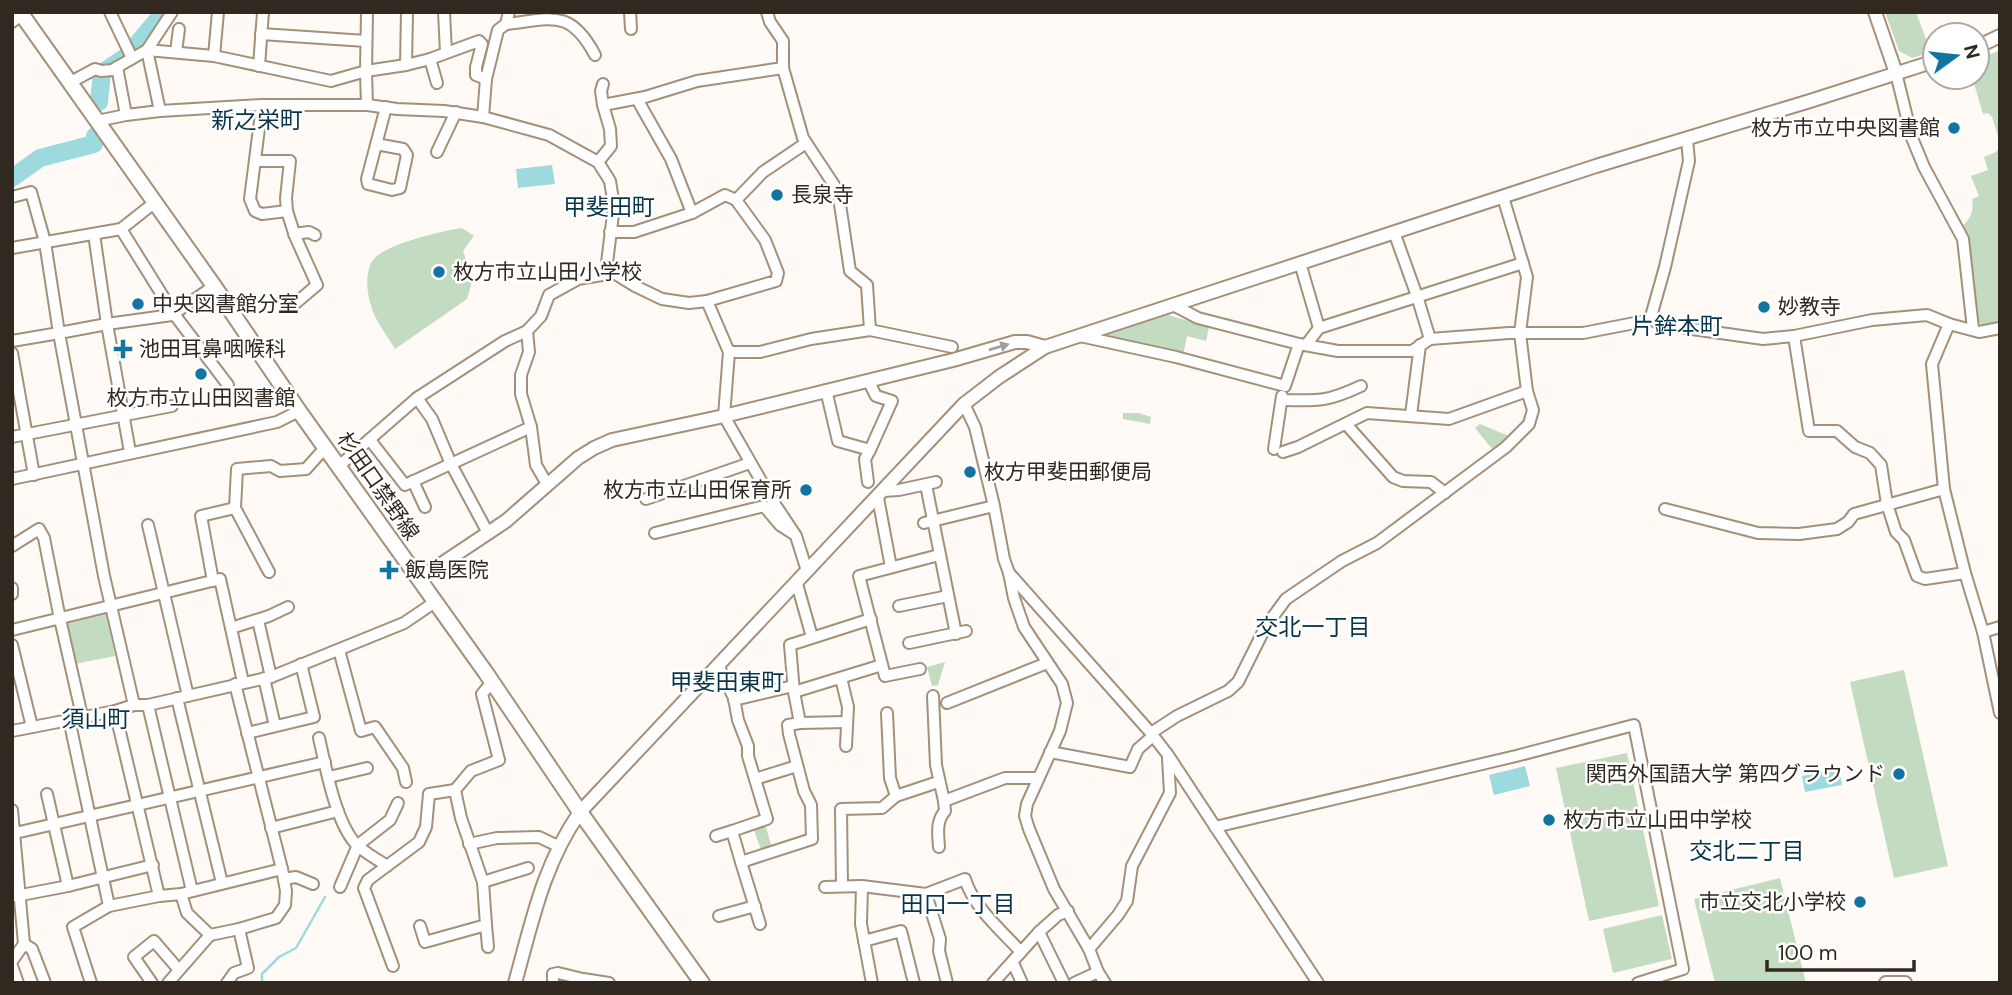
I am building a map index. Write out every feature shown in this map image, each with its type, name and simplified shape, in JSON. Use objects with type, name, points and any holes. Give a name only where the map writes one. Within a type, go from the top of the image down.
[{"type":"main road","name":"杉田口禁野線","points":[[18,17],[97,121],[214,286],[702,983]]},
{"type":"street","points":[[110,12],[130,55]]},
{"type":"street","points":[[160,111],[148,50],[172,12]]},
{"type":"street","points":[[214,56],[218,12]]},
{"type":"street","points":[[259,66],[263,12]]},
{"type":"street","points":[[367,12],[367,105]]},
{"type":"street","points":[[406,65],[407,12]]},
{"type":"street","points":[[444,12],[446,52]]},
{"type":"street","points":[[506,24],[509,12]]},
{"type":"street","points":[[630,12],[631,29]]},
{"type":"street","points":[[766,12],[783,41],[783,68],[803,138],[838,191],[849,271],[867,285],[870,330]]},
{"type":"street","points":[[1875,12],[1896,73],[1912,138],[1924,167],[1963,239],[1973,329]]},
{"type":"street","points":[[483,117],[486,79],[498,30],[506,24],[555,18],[576,27],[595,55]]},
{"type":"street","points":[[176,52],[179,29]]},
{"type":"street","points":[[261,34],[366,41]]},
{"type":"street","points":[[69,83],[95,69],[110,70],[130,55],[148,50],[214,56],[331,81],[366,71],[430,59],[478,41],[482,44],[476,75],[486,79]]},
{"type":"street","points":[[430,59],[437,83]]},
{"type":"street","points":[[515,983],[547,872],[558,846],[580,812],[964,404],[999,377],[1045,347],[1394,232],[1921,65]]},
{"type":"street","points":[[603,106],[697,81],[783,68]]},
{"type":"street","points":[[110,70],[125,115]]},
{"type":"street","points":[[598,162],[611,146],[601,91],[603,84]]},
{"type":"street","points":[[637,99],[671,159],[692,214]]},
{"type":"street","points":[[262,105],[250,199],[255,211],[262,214],[288,211]]},
{"type":"street","points":[[97,121],[160,111],[262,105],[367,105],[456,112],[483,117],[549,135],[598,162],[610,181],[614,206],[610,232],[607,263],[614,274],[662,299],[690,303],[707,301],[776,281],[778,273],[765,240],[736,200],[725,195],[692,214],[634,232],[610,232]]},
{"type":"street","points":[[376,144],[403,149],[407,155],[400,188],[392,190],[368,184],[367,178],[376,144],[386,107]]},
{"type":"street","points":[[437,152],[456,112]]},
{"type":"street","points":[[1650,320],[1689,161],[1687,138]]},
{"type":"street","points":[[736,200],[763,172],[806,144]]},
{"type":"street","points":[[255,161],[290,161],[286,198],[288,211],[295,234],[321,281],[291,307]]},
{"type":"street","points":[[12,197],[31,192],[45,242],[83,466],[110,606],[134,705]]},
{"type":"street","points":[[1050,752],[1130,767],[1138,750],[1162,723],[1228,691],[1238,682],[1266,626],[1286,599],[1342,561],[1377,543],[1506,447],[1529,424],[1533,410],[1527,391],[1520,333],[1527,277],[1503,197]]},
{"type":"street","points":[[12,248],[121,229],[154,203]]},
{"type":"street","points":[[121,229],[174,314],[228,385]]},
{"type":"street","points":[[295,234],[309,232],[316,235]]},
{"type":"street","points":[[1394,232],[1417,296],[1425,342],[1410,415]]},
{"type":"street","points":[[94,234],[130,453]]},
{"type":"street","points":[[1300,263],[1319,328]]},
{"type":"street","points":[[1523,263],[1319,328],[1303,344],[1285,386],[1279,451],[1367,413],[1449,419],[1527,391]]},
{"type":"street","points":[[339,466],[417,398],[505,341],[527,331],[541,316],[549,295],[578,279],[614,274]]},
{"type":"street","points":[[12,341],[174,314],[214,286]]},
{"type":"street","points":[[707,301],[729,352],[724,416],[796,536],[807,571]]},
{"type":"street","points":[[1173,305],[1198,318],[1338,351],[1412,351],[1425,342],[1520,333],[1583,333],[1650,320],[1763,339],[1794,336],[1872,320],[1927,315],[1979,332],[2000,328]]},
{"type":"street","points":[[1950,324],[1933,364],[1944,489],[1983,632],[2000,713]]},
{"type":"street","points":[[729,352],[760,352],[811,339],[870,330],[953,354]]},
{"type":"street","points":[[527,331],[529,352],[521,375],[521,394],[531,428],[536,465],[547,484]]},
{"type":"street","points":[[1080,336],[1176,357],[1285,386]]},
{"type":"street","points":[[1794,336],[1809,431],[1838,431],[1855,447],[1870,453],[1881,465],[1887,504],[1896,532],[1904,540],[1917,576],[1925,579],[1965,573]]},
{"type":"street","points":[[419,579],[506,521],[578,458],[612,440],[724,416],[868,380],[953,354],[1015,342],[1045,347]]},
{"type":"street","points":[[12,353],[34,475]]},
{"type":"street","points":[[868,380],[876,396],[892,401],[865,459],[868,482]]},
{"type":"street","points":[[1282,400],[1317,401],[1337,397],[1361,386]]},
{"type":"street","points":[[826,390],[838,441],[870,450]]},
{"type":"street","points":[[417,398],[434,422],[451,464],[488,533]]},
{"type":"street","points":[[964,404],[975,427],[1014,598],[1024,627],[1062,684],[1067,704],[1060,730],[1027,804],[1028,829],[1054,889],[1089,949],[1105,983]]},
{"type":"street","points":[[12,437],[172,406]]},
{"type":"street","points":[[12,480],[277,422],[299,411]]},
{"type":"street","points":[[1346,424],[1393,477],[1404,481],[1431,482],[1445,493]]},
{"type":"street","points":[[370,440],[405,485],[531,428]]},
{"type":"street","points":[[269,572],[235,508],[237,469],[271,466],[280,471],[306,469],[326,449]]},
{"type":"street","points":[[646,499],[750,463]]},
{"type":"street","points":[[413,481],[425,507]]},
{"type":"street","points":[[880,494],[931,483],[928,522],[961,633],[909,643]]},
{"type":"street","points":[[1665,509],[1758,533],[1800,534],[1837,529],[1854,514],[1944,489]]},
{"type":"street","points":[[880,494],[891,567]]},
{"type":"street","points":[[655,533],[764,506],[780,525],[796,536]]},
{"type":"street","points":[[928,522],[994,506]]},
{"type":"street","points":[[213,581],[201,516],[235,508]]},
{"type":"street","points":[[148,525],[200,789],[222,883]]},
{"type":"street","points":[[12,546],[39,529],[44,538],[82,716]]},
{"type":"street","points":[[920,669],[885,676],[859,576],[939,555]]},
{"type":"street","points":[[1009,573],[1168,755],[1318,983]]},
{"type":"street","points":[[12,630],[220,579],[231,628],[247,733],[283,874],[285,905],[276,918],[210,935],[168,983]]},
{"type":"street","points":[[797,584],[812,637]]},
{"type":"street","points":[[12,588],[12,594]]},
{"type":"street","points":[[899,606],[948,596]]},
{"type":"street","points":[[12,731],[116,711],[134,705],[148,705],[268,678],[404,623],[435,602]]},
{"type":"street","points":[[231,628],[288,607]]},
{"type":"street","points":[[258,620],[275,726]]},
{"type":"street","points":[[800,723],[790,645],[870,620]]},
{"type":"street","points":[[1983,632],[2000,627]]},
{"type":"street","points":[[12,645],[32,727]]},
{"type":"street","points":[[339,650],[361,731],[375,727],[403,768],[406,782]]},
{"type":"street","points":[[947,703],[1047,663]]},
{"type":"street","points":[[247,733],[314,716],[301,664]]},
{"type":"street","points":[[716,836],[767,819],[734,700],[718,665]]},
{"type":"street","points":[[734,700],[794,689],[882,666]]},
{"type":"street","points":[[841,678],[848,706],[846,746]]},
{"type":"street","points":[[393,966],[364,892],[368,880],[419,842],[426,827],[429,794],[455,790],[471,771],[499,760],[482,694],[492,682]]},
{"type":"street","points":[[933,696],[936,765],[945,811],[941,816],[938,831],[939,847]]},
{"type":"street","points":[[148,705],[169,796],[186,892],[187,913],[210,935]]},
{"type":"street","points":[[116,711],[159,895]]},
{"type":"street","points":[[887,713],[893,752],[890,778],[896,796]]},
{"type":"street","points":[[69,719],[109,906]]},
{"type":"street","points":[[741,862],[812,839],[811,806],[804,791],[788,725],[846,722]]},
{"type":"street","points":[[1215,827],[1516,756],[1634,725],[1683,969],[1639,983]]},
{"type":"street","points":[[319,738],[338,811],[345,827],[358,845],[387,866]]},
{"type":"street","points":[[1089,949],[1127,901],[1132,866],[1170,793],[1168,755]]},
{"type":"street","points":[[14,836],[138,803],[325,762]]},
{"type":"street","points":[[755,779],[797,766]]},
{"type":"street","points":[[329,777],[367,768]]},
{"type":"street","points":[[944,801],[1005,778],[1038,778]]},
{"type":"street","points":[[842,886],[841,809],[882,808],[896,796],[938,782]]},
{"type":"street","points":[[455,790],[461,818],[483,883],[488,947]]},
{"type":"street","points":[[47,794],[68,886]]},
{"type":"street","points":[[340,887],[358,845],[390,820],[398,803]]},
{"type":"street","points":[[12,810],[16,896],[24,944],[32,950],[45,983]]},
{"type":"street","points":[[271,828],[338,811]]},
{"type":"street","points":[[732,831],[760,924]]},
{"type":"street","points":[[469,844],[497,838],[539,837],[558,846]]},
{"type":"street","points":[[16,896],[153,865]]},
{"type":"street","points":[[483,883],[528,868]]},
{"type":"street","points":[[91,983],[73,927],[109,906],[222,883],[283,874],[313,884]]},
{"type":"street","points":[[825,887],[862,886],[926,894],[965,879],[977,904],[1021,952]]},
{"type":"street","points":[[862,886],[861,923],[872,983]]},
{"type":"street","points":[[926,894],[940,939],[947,983]]},
{"type":"street","points":[[719,916],[755,906]]},
{"type":"street","points":[[993,983],[1040,932],[1058,915],[1068,911]]},
{"type":"street","points":[[420,926],[427,947],[486,925]]},
{"type":"street","points":[[227,983],[234,973],[248,968],[239,929]]},
{"type":"street","points":[[864,941],[901,931],[914,983]]},
{"type":"street","points":[[1040,932],[1064,983]]},
{"type":"street","points":[[152,983],[134,957],[155,941],[179,970]]},
{"type":"street","points":[[12,961],[24,944]]},
{"type":"street","points":[[1013,962],[1022,983]]},
{"type":"street","points":[[12,966],[18,983]]},
{"type":"street","points":[[1074,983],[1098,972]]},
{"type":"street","points":[[553,983],[553,974],[558,973],[610,983]]},
{"type":"street","points":[[1886,983],[1905,983]]},
{"type":"green space","points":[[1885,12],[1916,12],[1921,25],[1921,55],[1912,58],[1899,51]]},
{"type":"green space","points":[[2000,50],[2000,142],[1992,117],[1988,113],[1983,114],[1976,91],[1991,91],[1991,54]]},
{"type":"green space","points":[[2000,147],[2000,323],[1983,326],[1978,321],[1969,243],[1963,226],[1971,214],[1972,199],[1979,196],[1971,176],[1988,170],[1984,157],[1996,152]]},
{"type":"green space","points":[[462,228],[474,236],[463,251],[473,279],[467,299],[395,349],[373,312],[368,296],[371,263],[376,256],[398,245]]},
{"type":"green space","points":[[1165,314],[1209,327],[1206,341],[1187,336],[1183,355],[1101,334]]},
{"type":"green space","points":[[1123,413],[1139,413],[1151,417],[1150,424],[1123,419]]},
{"type":"green space","points":[[1480,424],[1509,436],[1493,450],[1475,428]]},
{"type":"green space","points":[[106,614],[115,656],[75,664],[66,624]]},
{"type":"green space","points":[[945,662],[938,685],[932,686],[927,667]]},
{"type":"green space","name":"関西外国語大学 第四グラウンド","points":[[1904,670],[1948,866],[1894,878],[1850,682]]},
{"type":"green space","points":[[1627,753],[1659,906],[1589,921],[1556,768]]},
{"type":"green space","points":[[765,824],[771,845],[761,850],[753,827]]},
{"type":"green space","points":[[1780,878],[1806,983],[1715,983],[1694,899]]},
{"type":"green space","points":[[1662,915],[1672,959],[1613,973],[1603,929]]},
{"type":"water","points":[[552,165],[555,184],[518,188],[516,169]]},
{"type":"water","points":[[1525,766],[1530,786],[1494,795],[1489,775]]},
{"type":"water","points":[[1839,769],[1842,785],[1805,792],[1802,776]]},
{"type":"waterway","points":[[99,102],[102,73],[127,56],[164,12]]},
{"type":"waterway","points":[[12,178],[40,158],[94,144],[95,136]]},
{"type":"waterway","points":[[262,983],[262,974],[279,957],[296,948],[325,897]]},
{"type":"place","name":"枚方市立中央図書館","points":[[1954,128]]},
{"type":"place","name":"長泉寺","points":[[777,195]]},
{"type":"place","name":"枚方市立山田小学校","points":[[439,272]]},
{"type":"place","name":"中央図書館分室","points":[[138,304]]},
{"type":"place","name":"妙教寺","points":[[1764,307]]},
{"type":"place","name":"池田耳鼻咽喉科","points":[[123,349]]},
{"type":"place","name":"枚方市立山田図書館","points":[[201,374]]},
{"type":"place","name":"枚方甲斐田郵便局","points":[[970,472]]},
{"type":"place","name":"枚方市立山田保育所","points":[[806,490]]},
{"type":"place","name":"飯島医院","points":[[389,570]]},
{"type":"place","name":"関西外国語大学 第四グラウンド","points":[[1899,774]]},
{"type":"place","name":"枚方市立山田中学校","points":[[1549,820]]},
{"type":"place","name":"市立交北小学校","points":[[1860,902]]},
{"type":"district","name":"新之栄町","points":[[257,120]]},
{"type":"district","name":"甲斐田町","points":[[609,207]]},
{"type":"district","name":"片鉾本町","points":[[1677,326]]},
{"type":"district","name":"交北一丁目","points":[[1313,627]]},
{"type":"district","name":"甲斐田東町","points":[[727,682]]},
{"type":"district","name":"須山町","points":[[96,719]]},
{"type":"district","name":"交北二丁目","points":[[1747,851]]},
{"type":"district","name":"田口一丁目","points":[[958,904]]}]
